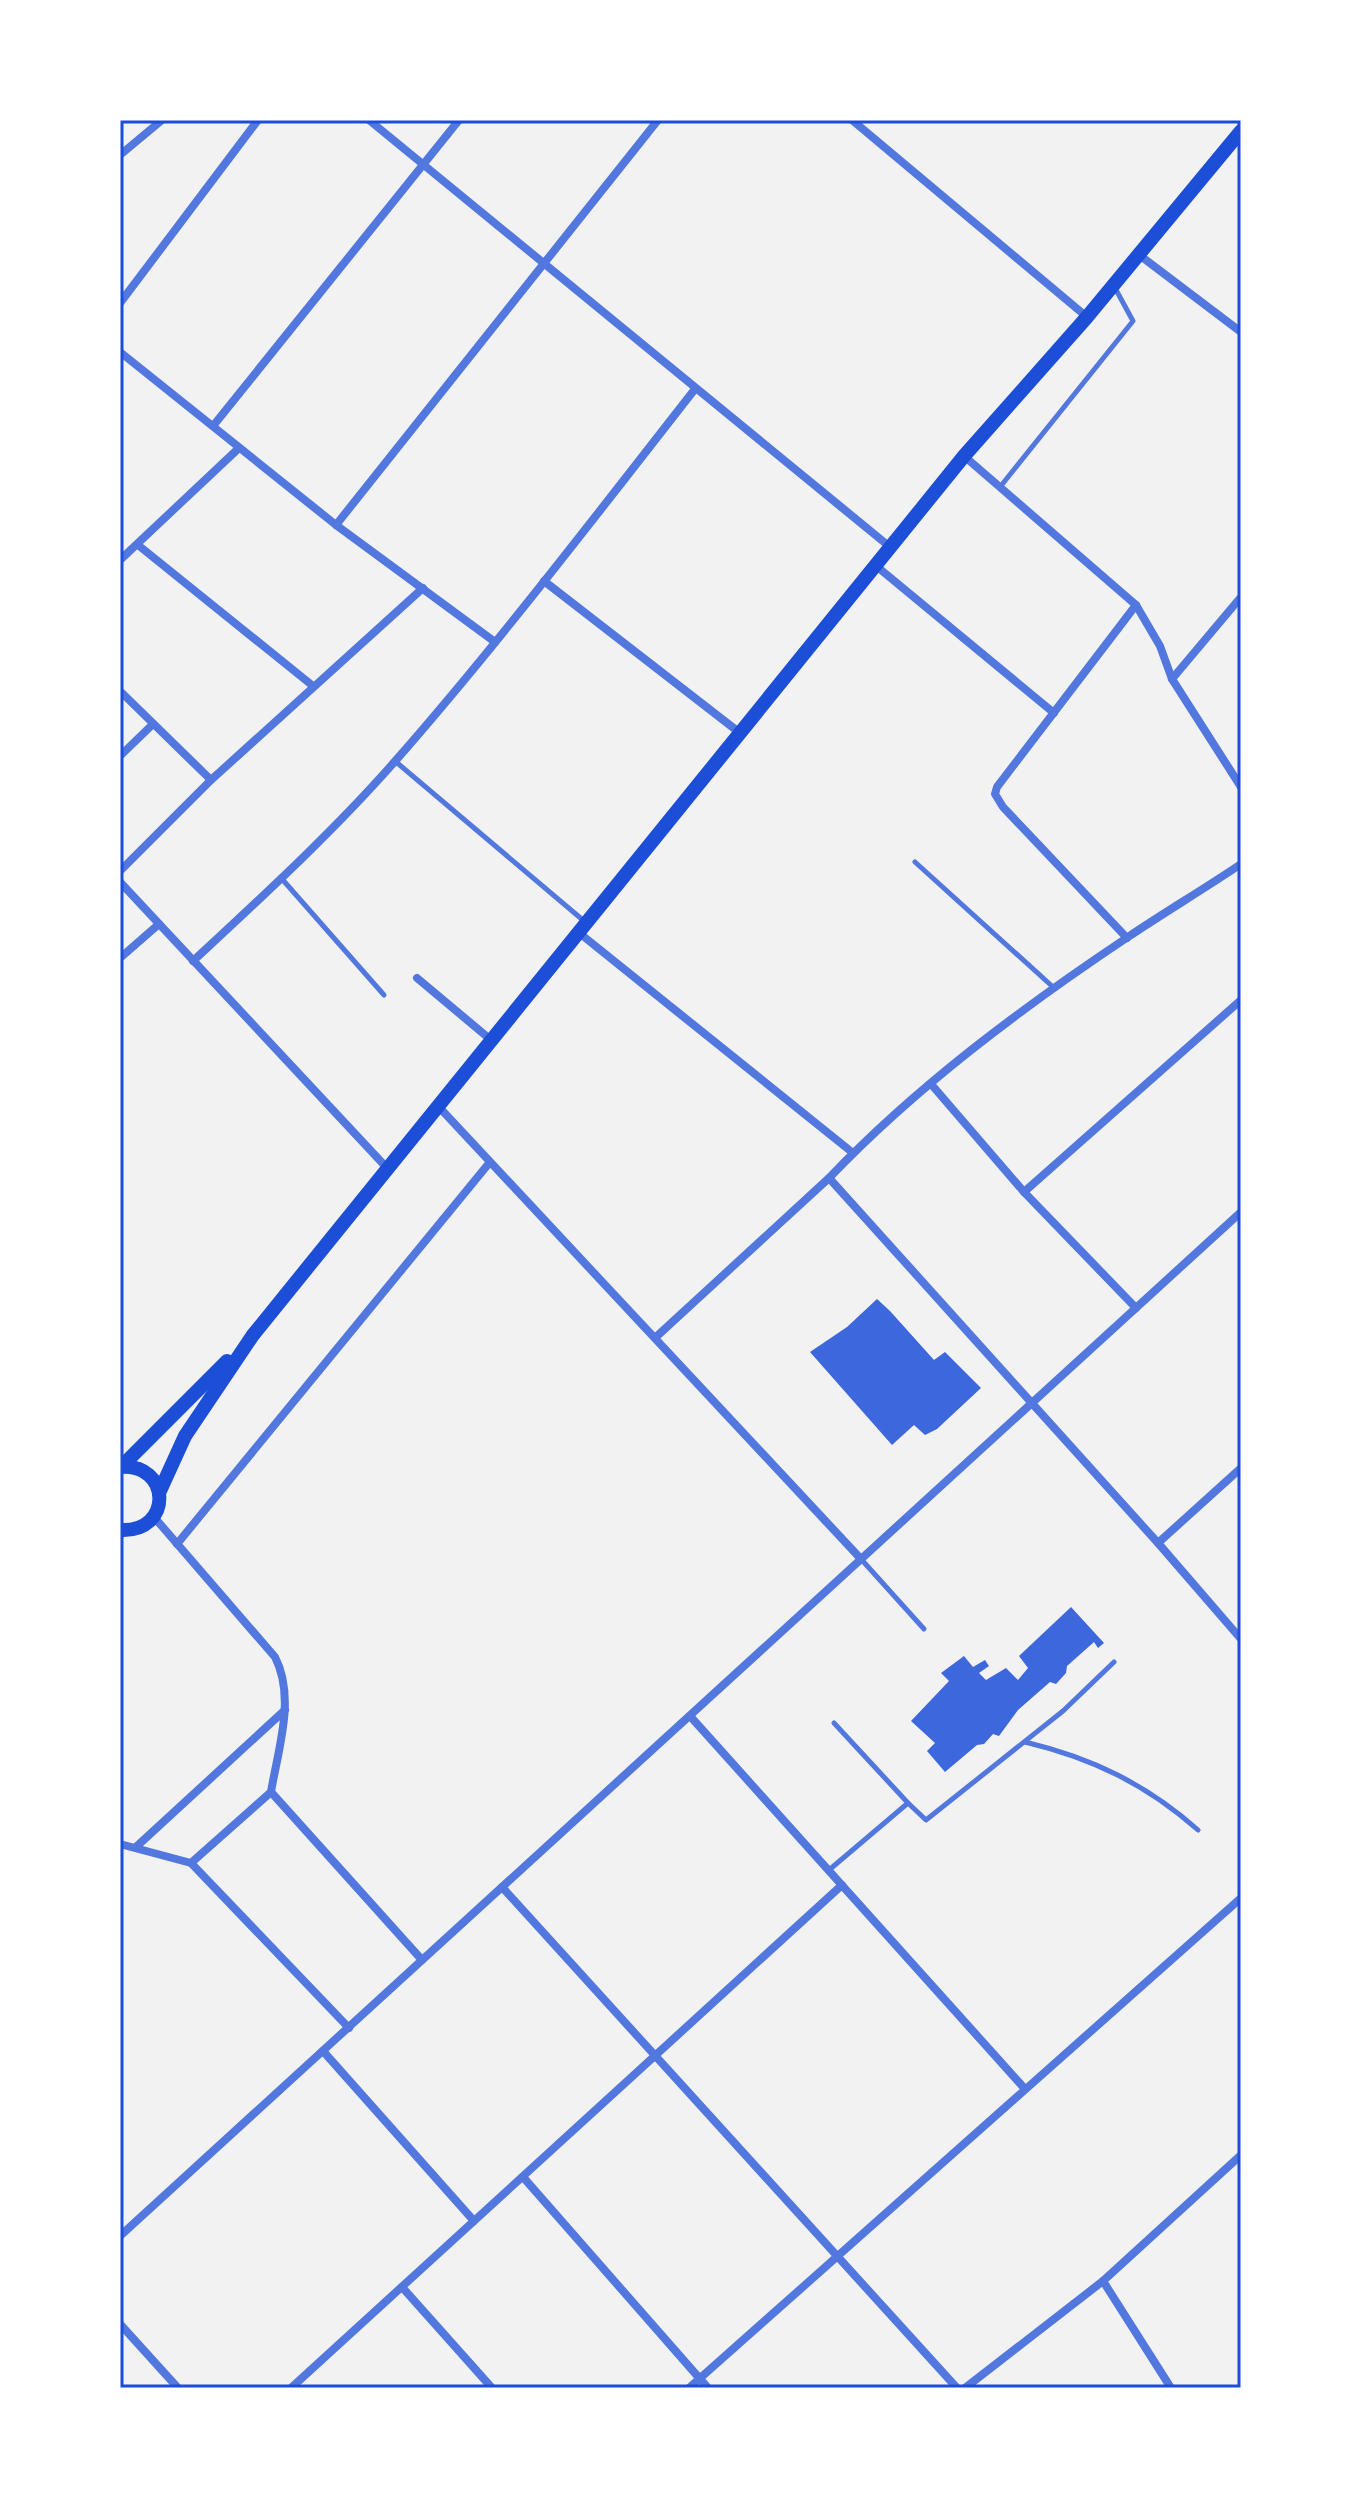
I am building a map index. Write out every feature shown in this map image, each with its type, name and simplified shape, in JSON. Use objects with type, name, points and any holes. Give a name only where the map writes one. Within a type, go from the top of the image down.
[{"type":"main road","points":[[159,1493],[185,1436],[253,1335],[964,456],[1087,317],[1241,131]]},
{"type":"main road","points":[[121,1467],[253,1335]]},
{"type":"main road","points":[[120,1542],[126,1530],[145,1526],[154,1517],[159,1505],[155,1481],[146,1472],[135,1467],[121,1467]]},
{"type":"street","points":[[120,155],[162,120]]},
{"type":"street","points":[[120,303],[258,120]]},
{"type":"street","points":[[369,120],[890,547]]},
{"type":"street","points":[[213,426],[459,120]]},
{"type":"street","points":[[336,525],[658,120]]},
{"type":"street","points":[[853,120],[1087,317]]},
{"type":"street","points":[[1138,254],[1241,332]]},
{"type":"street","points":[[120,352],[336,525],[495,642]]},
{"type":"street","points":[[193,961],[282,879],[395,761],[495,642],[695,389]]},
{"type":"street","points":[[120,560],[239,448]]},
{"type":"street","points":[[964,456],[1136,605],[1160,646],[1172,679],[1241,787]]},
{"type":"street","points":[[138,545],[313,686]]},
{"type":"street","points":[[875,565],[1054,713]]},
{"type":"street","points":[[544,581],[740,733]]},
{"type":"street","points":[[120,871],[211,780],[423,588]]},
{"type":"street","points":[[1172,679],[1241,597]]},
{"type":"street","points":[[1127,938],[1010,815],[995,794],[1136,605]]},
{"type":"street","points":[[120,691],[211,780]]},
{"type":"street","points":[[120,756],[152,725]]},
{"type":"street","points":[[656,1337],[931,1084],[1054,988],[1241,865]]},
{"type":"street","points":[[120,882],[387,1168]]},
{"type":"street","points":[[120,958],[159,924]]},
{"type":"street","points":[[582,927],[853,1153]]},
{"type":"street","points":[[417,978],[491,1040]]},
{"type":"street","points":[[1024,1192],[1241,1000]]},
{"type":"street","points":[[931,1084],[1024,1192],[1136,1308]]},
{"type":"street","points":[[438,1106],[861,1559]]},
{"type":"street","points":[[177,1544],[490,1162]]},
{"type":"street","points":[[829,1178],[1241,1639]]},
{"type":"street","points":[[120,2236],[1241,1212]]},
{"type":"street","points":[[1158,1543],[1241,1468]]},
{"type":"street","points":[[154,1517],[275,1657],[283,1673],[285,1710],[271,1792],[191,1863]]},
{"type":"street","points":[[136,1847],[285,1710]]},
{"type":"street","points":[[690,1716],[1025,2089]]},
{"type":"street","points":[[271,1792],[422,1960]]},
{"type":"street","points":[[120,1844],[191,1863],[349,2028]]},
{"type":"street","points":[[291,2388],[842,1885]]},
{"type":"street","points":[[502,1887],[957,2388]]},
{"type":"street","points":[[689,2388],[1241,1898]]},
{"type":"street","points":[[1232,1905],[1241,1915]]},
{"type":"street","points":[[323,2051],[474,2221]]},
{"type":"street","points":[[965,2388],[1103,2281],[1241,2155]]},
{"type":"street","points":[[523,2177],[708,2388]]},
{"type":"street","points":[[1103,2281],[1171,2388]]},
{"type":"street","points":[[402,2287],[492,2388]]},
{"type":"street","points":[[120,2324],[178,2388]]},
{"type":"lane","points":[[1000,487],[1133,321],[1113,284]]},
{"type":"lane","points":[[395,761],[582,927]]},
{"type":"lane","points":[[915,862],[1054,988]]},
{"type":"lane","points":[[282,879],[384,995]]},
{"type":"lane","points":[[861,1559],[924,1629]]},
{"type":"lane","points":[[834,1723],[926,1820],[1072,1703],[1114,1662]]},
{"type":"lane","points":[[1024,1742],[1069,1753],[1120,1774],[1179,1813],[1198,1830]]},
{"type":"lane","points":[[829,1870],[908,1803]]},
{"type":"building","points":[[877,1299],[934,1360],[945,1352],[981,1388],[937,1429],[925,1435],[914,1425],[892,1445],[810,1352],[847,1327]]},
{"type":"building","points":[[1071,1607],[1104,1643],[1098,1648],[1094,1642],[1067,1666],[1066,1673],[1056,1684],[1050,1682],[1018,1710],[999,1736],[993,1734],[945,1772],[927,1751],[935,1743],[911,1721],[949,1681],[941,1673],[964,1656],[973,1667],[985,1660],[989,1666],[979,1673],[986,1680],[1006,1668],[1018,1680],[1028,1668],[1019,1656]]}]
